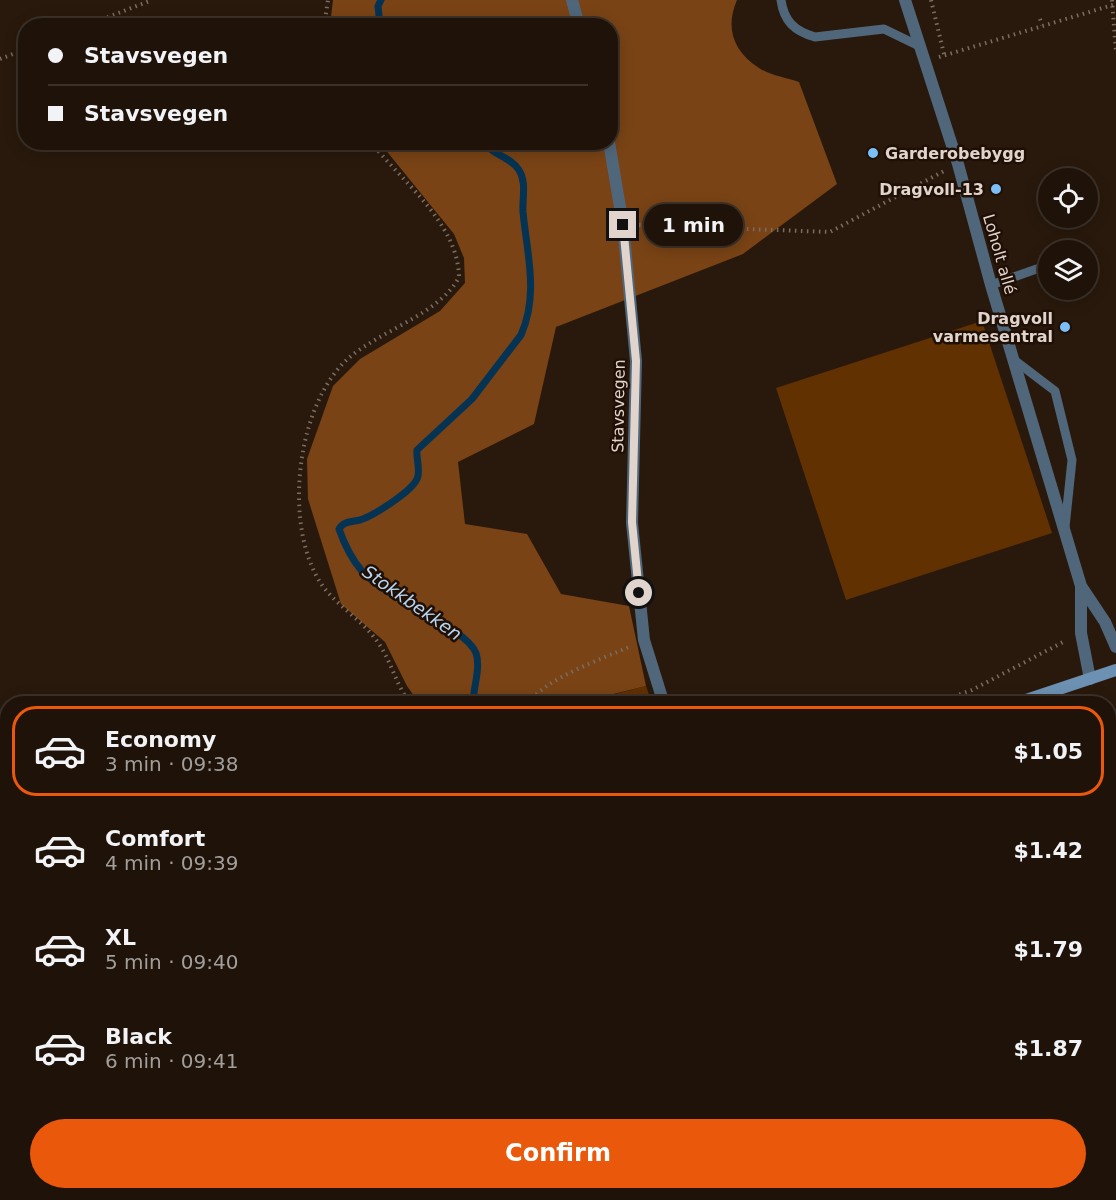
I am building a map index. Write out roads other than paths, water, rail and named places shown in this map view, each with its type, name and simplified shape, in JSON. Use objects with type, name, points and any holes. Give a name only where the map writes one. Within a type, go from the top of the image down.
[{"type":"main road","points":[[1038,696],[1116,670]]},
{"type":"street","points":[[572,0],[577,18]]},
{"type":"street","name":"Loholt allé","points":[[905,0],[917,45],[958,164],[991,285],[1081,586],[1081,633],[1090,679]]},
{"type":"street","name":"Stavsvegen","points":[[610,150],[623,225],[636,361],[632,522],[644,640],[662,696]]},
{"type":"street","name":"Loholt allé","points":[[1081,586],[1105,622],[1116,647]]},
{"type":"lane","points":[[782,0],[788,22],[815,37],[884,29],[917,45]]},
{"type":"lane","points":[[991,285],[1038,269]]},
{"type":"lane","points":[[1013,359],[1055,391],[1072,460],[1065,529]]},
{"type":"waterway","name":"Stokkbekken","points":[[379,18],[378,6],[381,0]]},
{"type":"waterway","name":"Stokkbekken","points":[[474,696],[477,659],[469,643],[441,622],[372,580],[354,560],[339,529],[345,523],[366,518],[382,509],[400,497],[413,484],[419,472],[417,450],[472,399],[521,335],[531,289],[523,212],[523,180],[515,165],[491,150]]},
{"type":"place","name":"Garderobebygg","points":[[873,153]]},
{"type":"place","name":"Dragvoll-13","points":[[996,189]]},
{"type":"place","name":"Dragvoll varmesentral","points":[[1065,327]]}]
